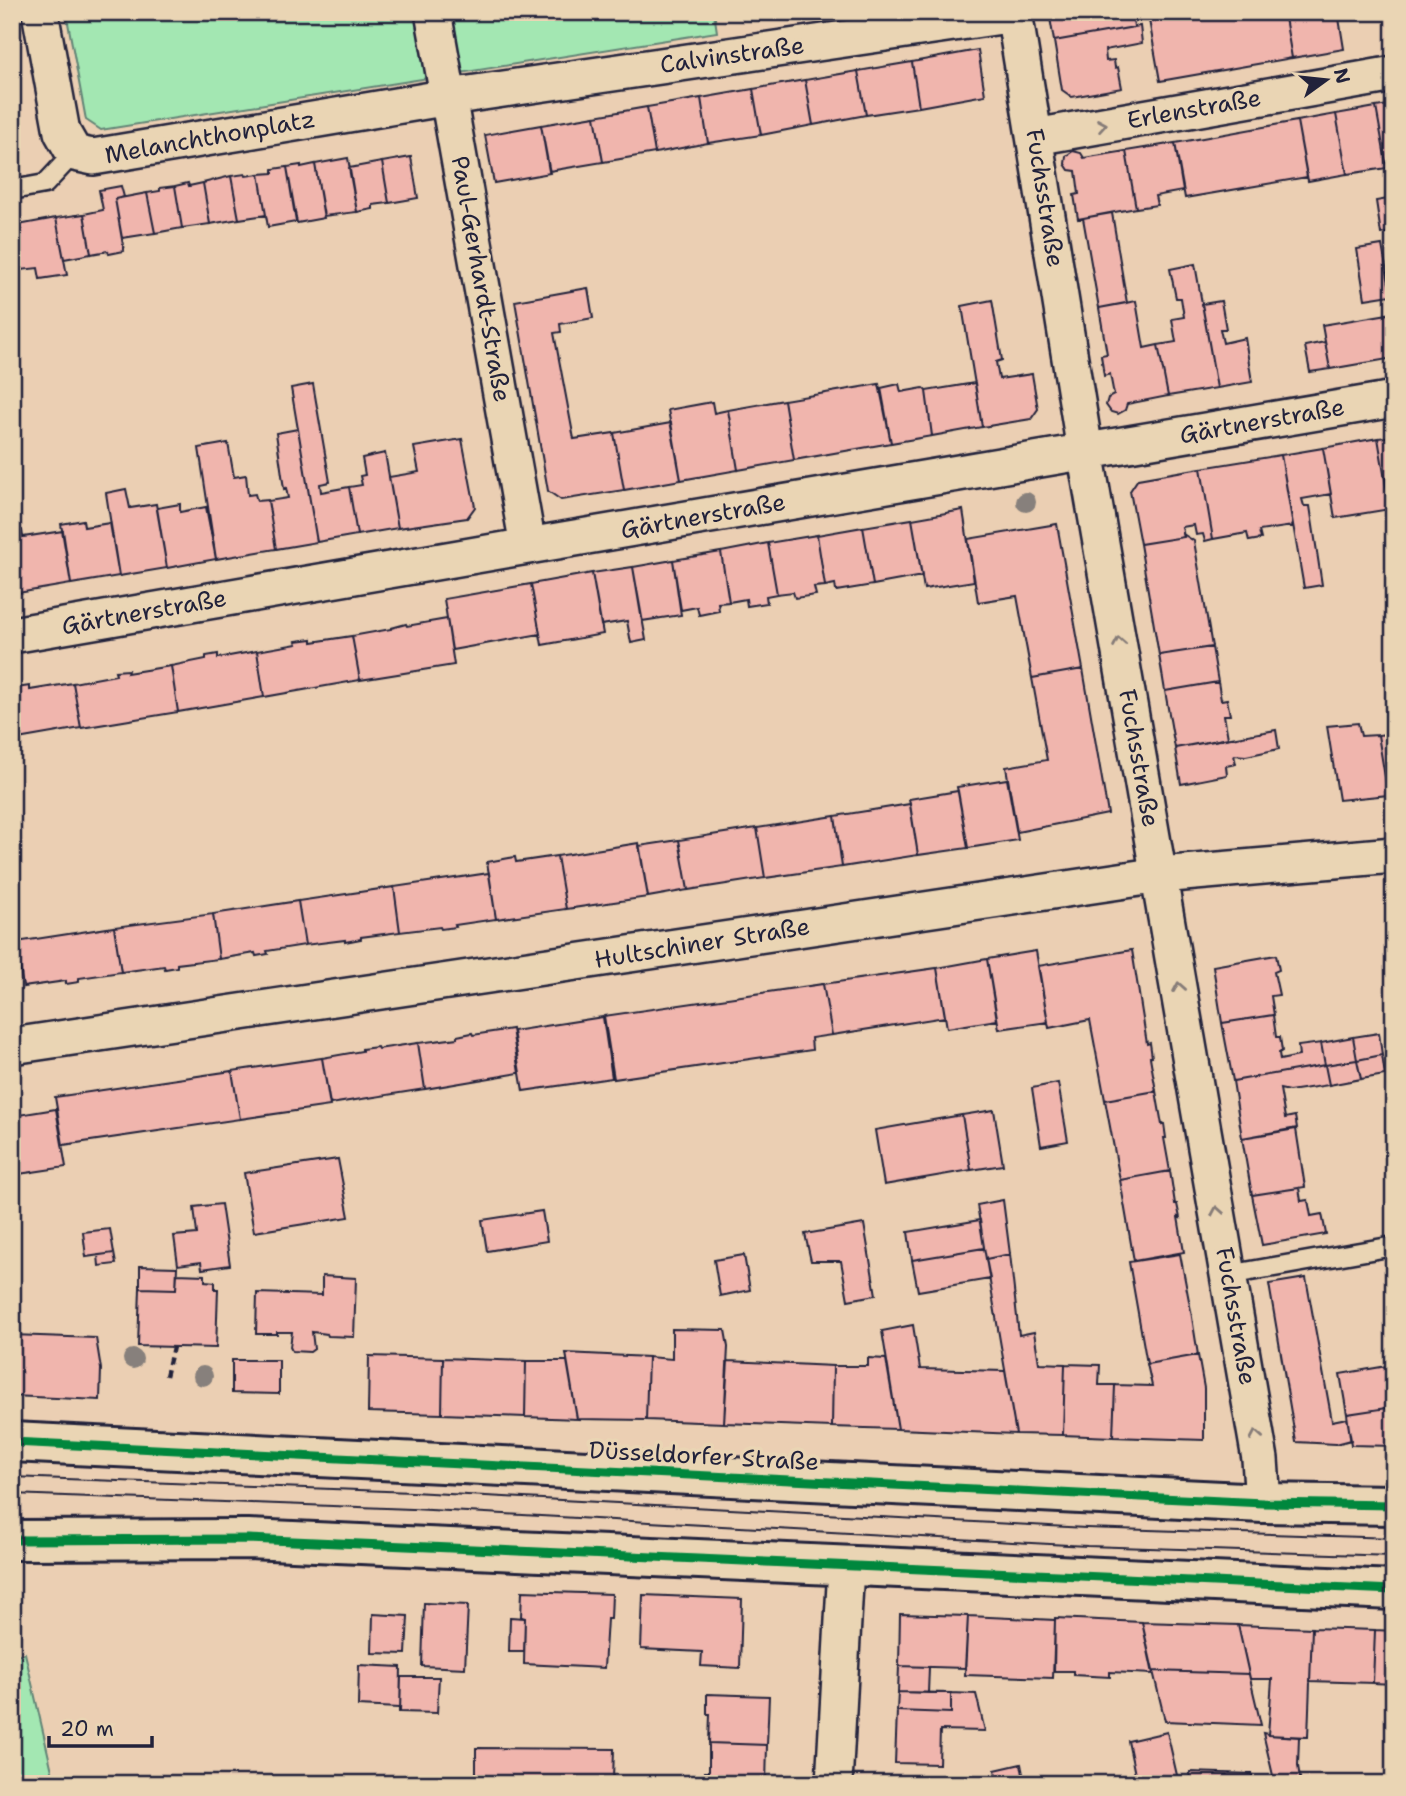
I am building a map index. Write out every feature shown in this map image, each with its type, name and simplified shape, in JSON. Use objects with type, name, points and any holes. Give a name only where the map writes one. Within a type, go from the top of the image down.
[{"type":"main road","name":"Düsseldorfer Straße","points":[[12,1442],[1263,1503],[1394,1505]]},
{"type":"main road","points":[[12,1540],[248,1539],[1394,1590]]},
{"type":"street","name":"Melanchthonplatz","points":[[40,12],[62,132],[74,153],[93,158],[449,97]]},
{"type":"street","name":"Paul-Gerhardt-Straße","points":[[433,12],[528,546]]},
{"type":"street","name":"Calvinstraße","points":[[449,97],[1014,13]]},
{"type":"street","name":"Fuchsstraße","points":[[1014,13],[1085,451],[1261,1459],[1263,1503]]},
{"type":"street","name":"Erlenstraße","points":[[1035,137],[1394,74]]},
{"type":"street","name":"Gärtnerstraße","points":[[12,635],[1394,399]]},
{"type":"street","name":"Hultschiner Straße","points":[[12,1046],[1160,875],[1394,855]]},
{"type":"street","points":[[834,1784],[846,1566]]},
{"type":"lane","points":[[12,190],[45,184],[74,153]]},
{"type":"lane","points":[[1228,1275],[1394,1246]]},
{"type":"path","points":[[166,1376],[173,1347]]},
{"type":"green space","points":[[66,12],[714,12],[717,32],[101,130],[86,120]]},
{"type":"green space","points":[[25,1653],[55,1784],[12,1784],[12,1656]]},
{"type":"building","points":[[1049,12],[1098,12],[1099,18],[1103,12],[1132,12],[1134,27],[1054,41]]},
{"type":"building","points":[[1190,12],[1284,12],[1292,58],[1160,81],[1149,20]]},
{"type":"building","points":[[1284,12],[1338,12],[1344,49],[1292,58]]},
{"type":"building","points":[[1140,26],[1142,43],[1105,50],[1106,61],[1114,60],[1115,68],[1118,67],[1122,88],[1072,97],[1062,90],[1054,41]]},
{"type":"building","points":[[978,50],[985,95],[919,107],[912,62]]},
{"type":"building","points":[[912,62],[919,107],[866,115],[858,71]]},
{"type":"building","points":[[858,71],[866,115],[813,125],[805,80]]},
{"type":"building","points":[[805,80],[813,125],[761,135],[753,89]]},
{"type":"building","points":[[753,89],[761,135],[708,143],[701,98]]},
{"type":"building","points":[[701,98],[708,143],[655,153],[647,107]]},
{"type":"building","points":[[1394,104],[1394,166],[1387,168],[1376,107]]},
{"type":"building","points":[[647,107],[655,153],[603,162],[595,116]]},
{"type":"building","points":[[1376,107],[1387,168],[1347,174],[1336,114]]},
{"type":"building","points":[[1336,114],[1347,174],[1308,181],[1297,121]]},
{"type":"building","points":[[595,116],[603,162],[549,171],[541,125]]},
{"type":"building","points":[[1297,121],[1307,177],[1185,198],[1175,143]]},
{"type":"building","points":[[541,125],[550,173],[494,183],[485,135]]},
{"type":"building","points":[[12,130],[20,174],[12,175]]},
{"type":"building","points":[[1175,143],[1183,191],[1155,196],[1157,205],[1136,208],[1126,151]]},
{"type":"building","points":[[1073,151],[1081,153],[1084,158],[1126,151],[1136,208],[1078,219],[1074,195],[1079,194],[1076,171],[1069,170],[1065,164],[1066,156]]},
{"type":"building","points":[[411,157],[418,198],[389,203],[382,162]]},
{"type":"building","points":[[348,158],[357,212],[324,216],[315,164]]},
{"type":"building","points":[[382,162],[389,203],[373,205],[373,209],[357,212],[349,168]]},
{"type":"building","points":[[315,164],[324,218],[297,223],[287,167]]},
{"type":"building","points":[[287,167],[296,222],[268,227],[259,174],[273,173],[273,169]]},
{"type":"building","points":[[259,174],[266,215],[239,219],[231,176]]},
{"type":"building","points":[[231,176],[239,219],[210,224],[203,183]]},
{"type":"building","points":[[188,183],[189,186],[203,183],[210,224],[182,228],[175,186]]},
{"type":"building","points":[[121,186],[124,197],[115,199],[124,251],[91,254],[84,214],[103,210],[99,190]]},
{"type":"building","points":[[175,186],[182,228],[155,233],[147,193]]},
{"type":"building","points":[[147,193],[155,233],[122,238],[115,199]]},
{"type":"building","points":[[1394,198],[1394,231],[1381,234],[1376,201]]},
{"type":"building","points":[[1112,213],[1127,303],[1099,308],[1083,218]]},
{"type":"building","points":[[84,214],[91,254],[64,259],[56,218]]},
{"type":"building","points":[[56,218],[67,275],[40,279],[38,268],[21,270],[13,226]]},
{"type":"building","points":[[1382,245],[1391,295],[1365,299],[1357,249]]},
{"type":"building","points":[[1195,264],[1217,388],[1168,396],[1158,345],[1176,342],[1172,319],[1184,317],[1181,298],[1176,298],[1170,269]]},
{"type":"building","points":[[588,288],[593,318],[560,324],[561,332],[554,333],[574,439],[614,433],[624,490],[561,500],[548,491],[515,301]]},
{"type":"building","points":[[992,300],[1002,360],[996,362],[999,379],[1032,374],[1038,409],[1031,419],[982,427],[962,306]]},
{"type":"building","points":[[1136,301],[1144,348],[1158,345],[1168,396],[1127,404],[1125,410],[1118,414],[1111,412],[1106,405],[1108,398],[1114,395],[1110,374],[1104,376],[1101,355],[1107,354],[1099,308]]},
{"type":"building","points":[[1221,301],[1226,329],[1220,329],[1223,343],[1245,338],[1252,382],[1217,388],[1202,304]]},
{"type":"building","points":[[1394,313],[1394,358],[1330,369],[1322,325]]},
{"type":"building","points":[[1325,342],[1330,369],[1310,372],[1305,346]]},
{"type":"building","points":[[975,383],[982,427],[932,436],[926,391]]},
{"type":"building","points":[[313,384],[330,482],[320,484],[321,492],[349,487],[357,535],[317,542],[291,388]]},
{"type":"building","points":[[879,384],[891,443],[794,460],[784,400]]},
{"type":"building","points":[[899,384],[901,392],[923,388],[926,391],[932,436],[891,443],[881,388]]},
{"type":"building","points":[[784,400],[794,460],[738,470],[728,410]]},
{"type":"building","points":[[712,402],[714,413],[728,410],[738,470],[681,480],[668,410]]},
{"type":"building","points":[[671,423],[681,480],[624,490],[614,433]]},
{"type":"building","points":[[298,429],[317,542],[276,549],[268,501],[288,498],[286,488],[284,489],[276,433]]},
{"type":"building","points":[[1394,436],[1394,508],[1390,509],[1378,438]]},
{"type":"building","points":[[1378,438],[1390,509],[1335,518],[1323,448]]},
{"type":"building","points":[[462,439],[475,507],[467,518],[398,528],[389,477],[419,472],[414,447]]},
{"type":"building","points":[[228,443],[234,477],[246,475],[248,495],[255,494],[257,501],[268,500],[276,549],[216,559],[199,448]]},
{"type":"building","points":[[1323,448],[1331,494],[1302,499],[1304,506],[1310,506],[1322,585],[1304,588],[1281,455]]},
{"type":"building","points":[[385,453],[398,528],[357,535],[349,487],[362,485],[360,476],[365,475],[362,458]]},
{"type":"building","points":[[1281,455],[1293,526],[1259,531],[1261,539],[1249,541],[1247,533],[1213,539],[1201,468]]},
{"type":"building","points":[[1201,468],[1213,539],[1205,541],[1203,534],[1196,535],[1194,525],[1182,527],[1184,537],[1140,544],[1130,491],[1138,479]]},
{"type":"building","points":[[126,489],[130,508],[156,504],[167,568],[119,576],[106,493]]},
{"type":"building","points":[[180,504],[180,512],[206,507],[216,559],[167,568],[157,508]]},
{"type":"building","points":[[963,510],[974,581],[924,589],[912,519]]},
{"type":"building","points":[[912,519],[922,576],[873,585],[863,527]]},
{"type":"building","points":[[83,520],[84,527],[110,523],[119,576],[71,584],[61,524]]},
{"type":"building","points":[[1057,524],[1083,669],[1032,678],[1017,596],[978,602],[968,539]]},
{"type":"building","points":[[863,527],[873,585],[836,591],[835,584],[825,586],[817,535]]},
{"type":"building","points":[[22,530],[23,537],[63,531],[71,584],[12,594],[12,531]]},
{"type":"building","points":[[1183,534],[1194,541],[1212,647],[1159,655],[1140,544],[1184,537]]},
{"type":"building","points":[[817,535],[825,586],[814,587],[816,595],[795,598],[793,592],[777,594],[768,543]]},
{"type":"building","points":[[768,543],[777,594],[766,596],[767,603],[747,606],[746,599],[729,602],[721,552]]},
{"type":"building","points":[[721,552],[729,602],[718,603],[719,611],[699,615],[697,607],[681,610],[673,560]]},
{"type":"building","points":[[673,560],[681,615],[642,621],[633,567]]},
{"type":"building","points":[[633,567],[646,640],[631,643],[627,621],[601,625],[592,573]]},
{"type":"building","points":[[592,573],[603,634],[542,645],[531,584]]},
{"type":"building","points":[[531,584],[540,634],[452,650],[444,599]]},
{"type":"building","points":[[447,619],[454,665],[360,680],[352,636],[406,624],[407,626]]},
{"type":"building","points":[[352,636],[360,680],[264,697],[257,651],[297,644],[296,641],[312,639],[312,642]]},
{"type":"building","points":[[1212,647],[1218,682],[1165,691],[1159,655]]},
{"type":"building","points":[[257,651],[264,697],[178,712],[171,666],[206,659],[206,656],[218,654],[218,658]]},
{"type":"building","points":[[171,666],[178,712],[81,728],[73,683],[116,675],[115,671],[128,670],[127,673]]},
{"type":"building","points":[[1083,669],[1108,814],[1017,832],[1006,767],[1047,760],[1032,678]]},
{"type":"building","points":[[1218,682],[1221,700],[1227,699],[1230,715],[1224,715],[1228,738],[1175,748],[1165,691]]},
{"type":"building","points":[[73,683],[81,728],[12,740],[12,693],[17,692],[16,688],[30,686],[30,690]]},
{"type":"building","points":[[1358,723],[1361,736],[1378,735],[1388,795],[1339,800],[1327,726]]},
{"type":"building","points":[[1276,730],[1279,749],[1246,756],[1234,755],[1236,764],[1226,766],[1227,775],[1181,784],[1175,748]]},
{"type":"building","points":[[1394,733],[1394,795],[1388,795],[1378,735]]},
{"type":"building","points":[[1007,779],[1018,840],[968,848],[957,787]]},
{"type":"building","points":[[958,791],[968,848],[918,855],[909,799]]},
{"type":"building","points":[[910,804],[918,855],[842,867],[835,816]]},
{"type":"building","points":[[835,816],[842,867],[765,878],[757,828]]},
{"type":"building","points":[[757,828],[765,878],[688,890],[679,840]]},
{"type":"building","points":[[679,840],[688,890],[648,897],[639,846]]},
{"type":"building","points":[[639,843],[648,897],[566,909],[557,856]]},
{"type":"building","points":[[557,856],[566,909],[496,919],[487,862],[515,857],[516,862]]},
{"type":"building","points":[[489,873],[496,919],[455,925],[456,927],[400,932],[394,887]]},
{"type":"building","points":[[394,887],[400,932],[345,942],[305,945],[298,901]]},
{"type":"building","points":[[298,901],[305,945],[267,951],[268,954],[256,956],[255,953],[219,959],[213,914]]},
{"type":"building","points":[[213,914],[219,959],[177,964],[177,967],[165,969],[164,966],[121,972],[114,927]]},
{"type":"building","points":[[12,920],[19,965],[12,966]]},
{"type":"building","points":[[114,927],[121,972],[79,978],[79,982],[66,984],[66,981],[23,987],[16,942]]},
{"type":"building","points":[[1394,929],[1394,968],[1388,930]]},
{"type":"building","points":[[1132,950],[1147,1044],[1150,1043],[1156,1091],[1105,1100],[1090,1020],[1049,1028],[1038,966]]},
{"type":"building","points":[[1036,951],[1048,1022],[999,1029],[987,959]]},
{"type":"building","points":[[1276,955],[1279,970],[1274,972],[1279,995],[1271,996],[1274,1015],[1222,1023],[1213,966]]},
{"type":"building","points":[[987,959],[997,1020],[947,1028],[937,968]]},
{"type":"building","points":[[937,968],[945,1017],[832,1035],[823,984]]},
{"type":"building","points":[[823,984],[832,1035],[811,1038],[812,1050],[614,1079],[604,1016]]},
{"type":"building","points":[[1273,1015],[1276,1037],[1280,1037],[1280,1060],[1299,1056],[1298,1046],[1321,1043],[1325,1065],[1233,1081],[1222,1023]]},
{"type":"building","points":[[603,1017],[612,1078],[523,1091],[513,1031]]},
{"type":"building","points":[[512,1029],[519,1073],[425,1089],[418,1043]]},
{"type":"building","points":[[1379,1033],[1382,1055],[1357,1060],[1353,1037]]},
{"type":"building","points":[[1353,1037],[1357,1060],[1325,1065],[1321,1043]]},
{"type":"building","points":[[418,1043],[425,1089],[330,1104],[322,1058],[362,1049]]},
{"type":"building","points":[[1382,1055],[1385,1075],[1361,1079],[1357,1060]]},
{"type":"building","points":[[322,1058],[330,1106],[240,1119],[232,1071]]},
{"type":"building","points":[[1357,1060],[1361,1079],[1329,1085],[1325,1065]]},
{"type":"building","points":[[1325,1065],[1329,1085],[1289,1091],[1280,1089],[1285,1118],[1295,1116],[1297,1128],[1242,1138],[1233,1081]]},
{"type":"building","points":[[232,1071],[240,1119],[63,1145],[55,1097]]},
{"type":"building","points":[[1058,1083],[1068,1141],[1041,1146],[1032,1088]]},
{"type":"building","points":[[1394,1084],[1394,1123],[1387,1085]]},
{"type":"building","points":[[1156,1091],[1162,1125],[1164,1124],[1170,1171],[1120,1180],[1105,1100]]},
{"type":"building","points":[[56,1109],[66,1167],[12,1175],[12,1116]]},
{"type":"building","points":[[994,1110],[1003,1165],[971,1170],[962,1115]]},
{"type":"building","points":[[962,1115],[971,1170],[884,1185],[875,1130]]},
{"type":"building","points":[[1296,1129],[1305,1187],[1252,1195],[1242,1138]]},
{"type":"building","points":[[338,1159],[349,1217],[254,1232],[244,1173]]},
{"type":"building","points":[[1170,1171],[1184,1252],[1134,1261],[1120,1180]]},
{"type":"building","points":[[1299,1188],[1301,1201],[1308,1200],[1311,1216],[1322,1214],[1326,1234],[1262,1245],[1252,1195]]},
{"type":"building","points":[[1003,1200],[1010,1254],[986,1259],[977,1205]]},
{"type":"building","points":[[221,1204],[230,1265],[202,1269],[201,1262],[178,1265],[174,1236],[197,1234],[194,1207]]},
{"type":"building","points":[[542,1211],[547,1241],[487,1251],[482,1220]]},
{"type":"building","points":[[980,1220],[984,1248],[912,1260],[908,1232]]},
{"type":"building","points":[[864,1224],[876,1295],[848,1300],[841,1261],[811,1261],[805,1234]]},
{"type":"building","points":[[110,1229],[114,1253],[86,1257],[83,1232]]},
{"type":"building","points":[[984,1248],[990,1279],[918,1291],[912,1260]]},
{"type":"building","points":[[114,1253],[116,1264],[99,1266],[98,1255]]},
{"type":"building","points":[[1010,1254],[1019,1335],[1034,1332],[1039,1363],[1065,1364],[1063,1435],[1016,1434],[986,1259]]},
{"type":"building","points":[[1180,1254],[1198,1355],[1147,1364],[1129,1262]]},
{"type":"building","points":[[744,1255],[750,1290],[720,1296],[714,1260]]},
{"type":"building","points":[[140,1266],[177,1267],[176,1289],[140,1288]]},
{"type":"building","points":[[177,1274],[205,1275],[205,1281],[215,1282],[215,1289],[218,1289],[216,1348],[138,1346],[140,1288],[176,1289]]},
{"type":"building","points":[[322,1276],[356,1278],[354,1337],[312,1332],[314,1349],[310,1352],[292,1351],[292,1332],[256,1334],[257,1293],[322,1295]]},
{"type":"building","points":[[1306,1278],[1332,1421],[1347,1418],[1351,1440],[1336,1444],[1296,1442],[1269,1284]]},
{"type":"building","points":[[913,1325],[920,1369],[1005,1371],[1016,1434],[898,1429],[882,1331]]},
{"type":"building","points":[[672,1329],[725,1330],[728,1347],[724,1423],[646,1420],[648,1357],[672,1359]]},
{"type":"building","points":[[12,1335],[96,1338],[101,1369],[100,1400],[12,1396]]},
{"type":"building","points":[[566,1353],[648,1357],[646,1420],[577,1419]]},
{"type":"building","points":[[1198,1355],[1204,1388],[1204,1440],[1113,1437],[1115,1385],[1152,1386],[1147,1364]]},
{"type":"building","points":[[369,1356],[443,1358],[442,1414],[368,1412]]},
{"type":"building","points":[[443,1358],[526,1361],[525,1417],[442,1414]]},
{"type":"building","points":[[868,1358],[886,1359],[898,1429],[832,1427],[833,1366],[868,1366]]},
{"type":"building","points":[[232,1360],[279,1360],[279,1394],[232,1393]]},
{"type":"building","points":[[526,1361],[567,1361],[577,1419],[525,1417]]},
{"type":"building","points":[[728,1361],[833,1366],[832,1427],[724,1423]]},
{"type":"building","points":[[1065,1364],[1100,1365],[1099,1385],[1115,1385],[1113,1437],[1063,1435]]},
{"type":"building","points":[[1393,1365],[1394,1407],[1347,1414],[1340,1374]]},
{"type":"building","points":[[1394,1407],[1394,1446],[1351,1445],[1347,1414]]},
{"type":"building","points":[[522,1591],[612,1594],[611,1619],[607,1619],[604,1668],[524,1664],[525,1618],[521,1617]]},
{"type":"building","points":[[643,1595],[742,1599],[740,1668],[701,1666],[702,1652],[641,1649]]},
{"type":"building","points":[[424,1603],[468,1605],[465,1668],[422,1666]]},
{"type":"building","points":[[373,1614],[408,1616],[406,1654],[372,1653]]},
{"type":"building","points":[[900,1614],[968,1616],[965,1668],[899,1666]]},
{"type":"building","points":[[968,1616],[1055,1620],[1053,1678],[965,1675]]},
{"type":"building","points":[[510,1617],[525,1618],[524,1652],[509,1652]]},
{"type":"building","points":[[1055,1618],[1142,1622],[1153,1674],[1110,1672],[1110,1677],[1054,1671]]},
{"type":"building","points":[[1142,1622],[1238,1625],[1249,1674],[1153,1671]]},
{"type":"building","points":[[1238,1625],[1312,1628],[1308,1737],[1268,1735],[1272,1679],[1250,1679]]},
{"type":"building","points":[[1312,1628],[1375,1630],[1373,1683],[1310,1681]]},
{"type":"building","points":[[1375,1630],[1394,1631],[1394,1684],[1373,1683]]},
{"type":"building","points":[[359,1665],[401,1667],[400,1712],[399,1708],[358,1706]]},
{"type":"building","points":[[899,1666],[929,1667],[928,1693],[898,1692]]},
{"type":"building","points":[[1153,1671],[1249,1674],[1261,1725],[1165,1721]]},
{"type":"building","points":[[401,1677],[439,1677],[437,1713],[400,1712]]},
{"type":"building","points":[[898,1692],[951,1693],[951,1713],[897,1711]]},
{"type":"building","points":[[951,1693],[976,1694],[985,1731],[940,1730],[939,1764],[895,1763],[897,1711],[951,1713]]},
{"type":"building","points":[[707,1694],[769,1696],[767,1745],[709,1743],[710,1714],[707,1714]]},
{"type":"building","points":[[1167,1732],[1179,1784],[1137,1784],[1128,1741]]},
{"type":"building","points":[[1263,1733],[1299,1737],[1298,1766],[1301,1784],[1275,1784]]},
{"type":"building","points":[[709,1743],[767,1745],[766,1784],[705,1784],[705,1772],[709,1772]]},
{"type":"building","points":[[476,1748],[614,1749],[613,1779],[476,1779]]},
{"type":"building","points":[[1021,1764],[1025,1784],[998,1784],[995,1770]]},
{"type":"building","points":[[1190,1772],[1252,1774],[1251,1784],[1190,1784]]},
{"type":"building","points":[[938,1780],[965,1780],[965,1784],[938,1784]]},
{"type":"tram line","points":[[12,1477],[412,1492],[1086,1528],[1394,1538]]},
{"type":"tram line","points":[[12,1494],[412,1509],[1087,1546],[1394,1556]]},
{"type":"cycle path","points":[[12,1442],[1263,1503],[1394,1505]]},
{"type":"cycle path","points":[[12,1540],[248,1539],[1394,1590]]}]
